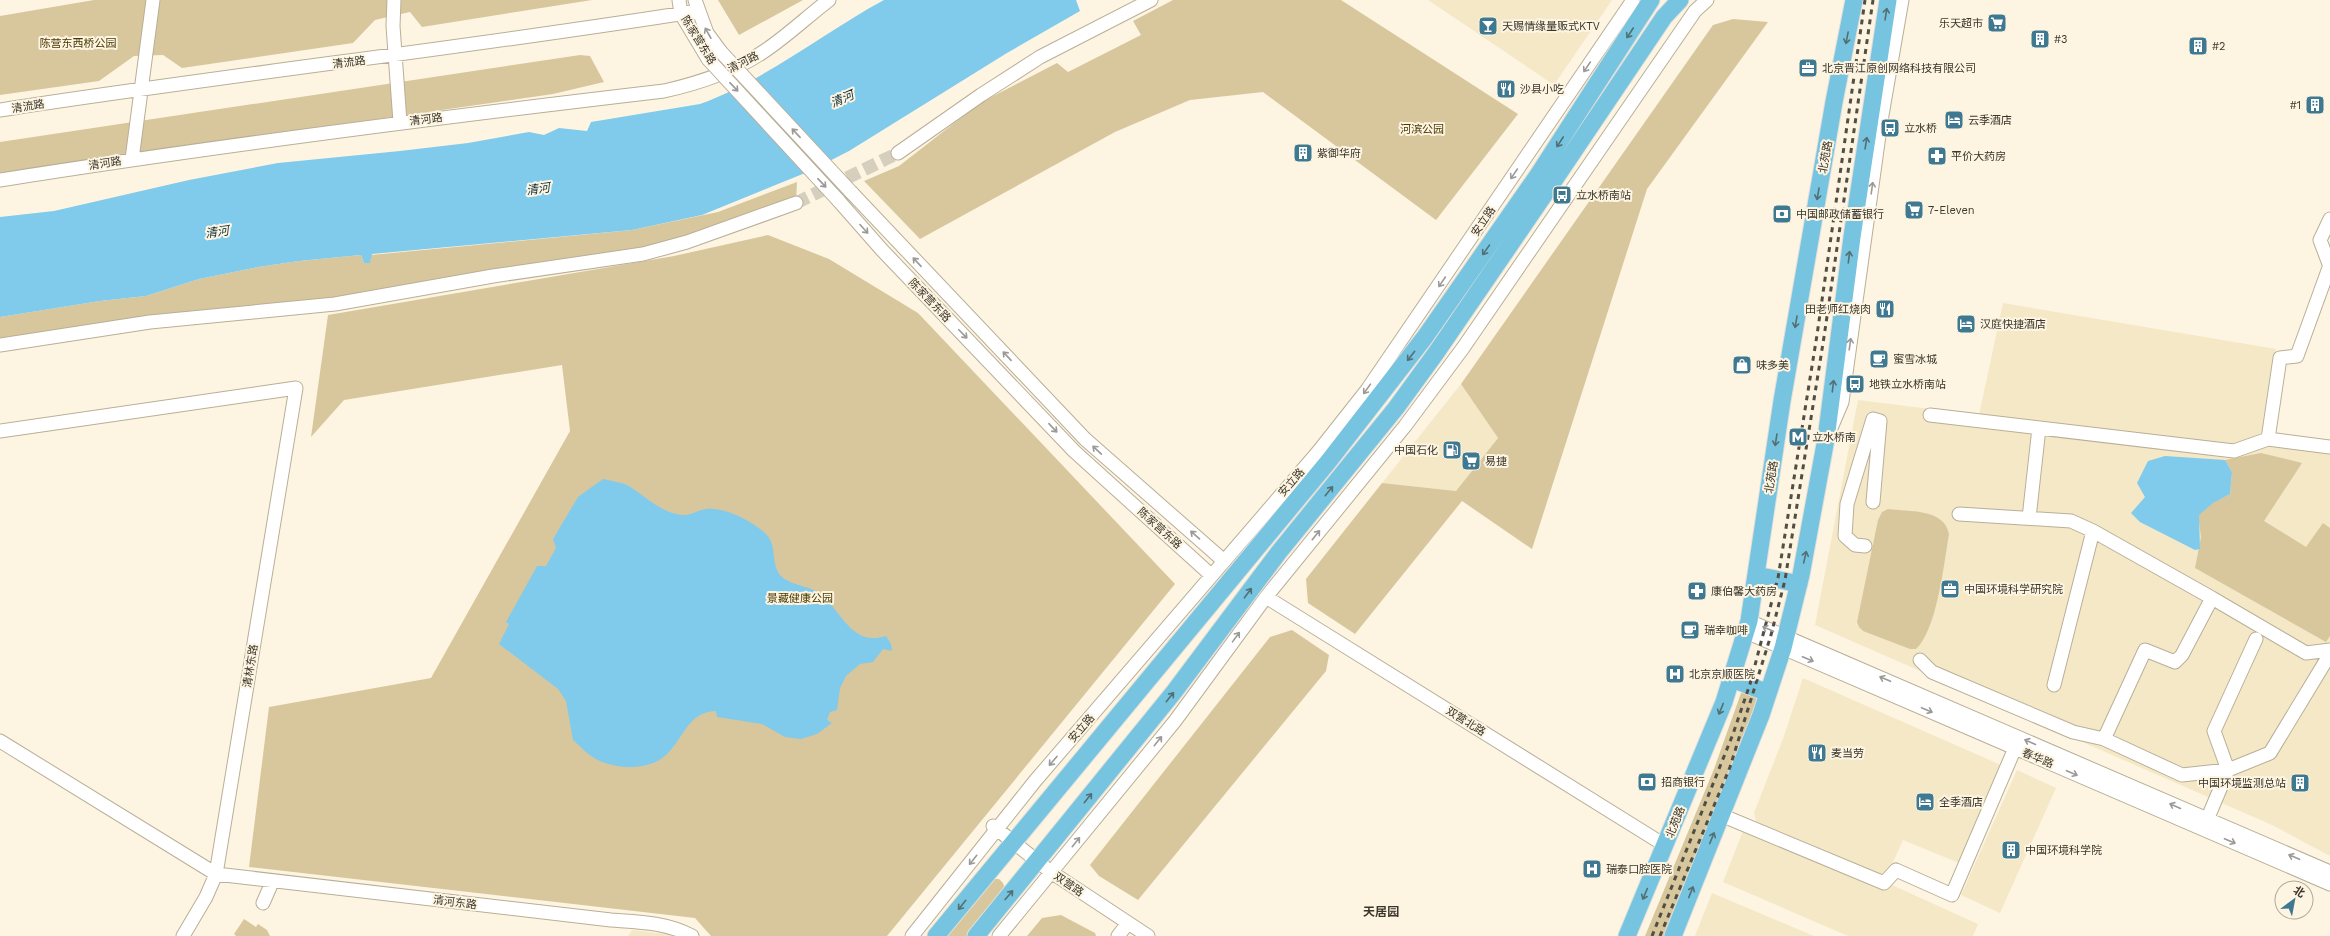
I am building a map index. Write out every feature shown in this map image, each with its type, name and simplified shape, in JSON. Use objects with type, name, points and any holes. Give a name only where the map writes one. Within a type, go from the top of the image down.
[{"type":"main road","name":"安立路","points":[[936,936],[1328,462],[1426,337],[1538,175],[1651,0]]},
{"type":"main road","points":[[976,936],[1174,692],[1279,552],[1396,408],[1441,347],[1674,0]]},
{"type":"main road","points":[[1664,17],[1680,0]]},
{"type":"main road","name":"北苑路","points":[[1627,936],[1666,846],[1732,679],[1747,626],[1782,401],[1833,110],[1854,0]]},
{"type":"main road","points":[[1673,936],[1768,693],[1785,642],[1799,584],[1826,439],[1852,237],[1888,0]]},
{"type":"main road","points":[[1756,575],[1799,584]]},
{"type":"main road","points":[[1732,679],[1768,693]]},
{"type":"street","points":[[132,159],[140,88],[153,0]]},
{"type":"street","points":[[394,0],[395,56],[400,122]]},
{"type":"street","name":"陈家营东路","points":[[679,0],[681,14],[708,59],[882,250],[1074,451],[1211,575]]},
{"type":"street","name":"清河路","points":[[0,180],[132,159],[400,122],[664,91],[699,83],[748,61],[766,50],[829,0]]},
{"type":"street","points":[[898,153],[981,94],[1040,57],[1151,0]]},
{"type":"street","name":"安立路","points":[[912,936],[995,828],[1318,452],[1366,390],[1633,0]]},
{"type":"street","points":[[999,936],[1175,721],[1266,597],[1405,426],[1462,348],[1695,11],[1707,0]]},
{"type":"street","points":[[1826,439],[1842,402],[1881,121],[1902,0]]},
{"type":"street","name":"清流路","points":[[0,110],[140,88],[395,56],[681,14],[696,6]]},
{"type":"street","name":"陈家营东路","points":[[696,6],[707,33],[721,52],[851,192],[1085,439],[1224,560]]},
{"type":"street","points":[[0,345],[150,322],[335,304],[493,276],[643,254],[687,242],[796,203]]},
{"type":"street","points":[[2268,439],[2280,358],[2297,356],[2330,264],[2320,240],[2330,219]]},
{"type":"street","name":"清林东路","points":[[0,431],[296,388],[216,874],[206,897],[183,936]]},
{"type":"street","points":[[1930,415],[2234,451],[2268,439],[2330,447]]},
{"type":"street","points":[[1865,546],[1855,545],[1844,536],[1847,504],[1873,419],[1880,420],[1873,502]]},
{"type":"street","points":[[2029,518],[2039,428]]},
{"type":"street","points":[[1959,514],[2071,521],[2092,531],[2212,598],[2306,653],[2330,650]]},
{"type":"street","points":[[2054,685],[2092,531]]},
{"type":"street","name":"双营北路","points":[[1266,597],[1666,846]]},
{"type":"street","points":[[2104,739],[2145,650],[2175,662],[2182,655],[2212,598]]},
{"type":"street","points":[[2205,825],[2228,770],[2214,731],[2256,639],[2249,619]]},
{"type":"street","name":"春华路","points":[[1747,626],[2205,825],[2330,884]]},
{"type":"street","points":[[2256,639],[2276,635]]},
{"type":"street","name":"春华路","points":[[1785,642],[2015,748],[2205,825],[2330,872]]},
{"type":"street","points":[[1920,660],[1932,672],[2073,732],[2104,739],[2182,775],[2228,770],[2270,753],[2330,654]]},
{"type":"street","points":[[0,741],[216,874]]},
{"type":"street","points":[[1721,815],[1884,883],[1896,870],[1952,895],[2015,748]]},
{"type":"street","name":"双营路","points":[[995,828],[1052,872],[1148,936]]},
{"type":"street","name":"清河东路","points":[[216,874],[611,920],[653,923],[670,926],[692,936]]},
{"type":"street","points":[[263,903],[270,887]]},
{"type":"street","points":[[1118,936],[1128,923]]},
{"type":"shaded area","points":[[1428,0],[1612,0],[1554,85]]},
{"type":"shaded area","name":"中国环境科学研究院","points":[[2003,303],[2276,349],[2260,443],[2330,454],[2330,856],[2272,825],[1815,625],[1858,400],[1979,415]]},
{"type":"shaded area","points":[[1461,384],[1498,438],[1456,491],[1382,483]]},
{"type":"shaded area","points":[[1803,678],[2001,765],[1959,863],[1903,840],[1884,882],[1757,825],[1754,813],[1784,736]]},
{"type":"shaded area","points":[[2017,770],[2056,788],[2000,913],[1961,895]]},
{"type":"shaded area","points":[[1743,831],[1881,890],[1892,885],[1978,924],[1973,936],[1848,936],[1723,882]]},
{"type":"shaded area","points":[[1712,893],[1814,936],[1695,936]]},
{"type":"shaded area","points":[[632,930],[684,936],[628,936]]},
{"type":"green space","name":"陈营东西桥公园","points":[[94,0],[592,0],[422,27],[410,12],[375,20],[353,43],[182,68],[163,55],[134,56],[99,81],[0,95],[0,16]]},
{"type":"green space","points":[[718,0],[803,0],[739,35]]},
{"type":"green space","name":"河滨公园","points":[[1173,0],[1341,0],[1518,114],[1436,220],[1263,92],[1190,100],[1115,132],[920,239],[864,181],[899,166],[980,103],[1057,63],[1068,72],[1141,35],[1133,21]]},
{"type":"green space","points":[[1733,19],[1768,22],[1647,189],[1532,549],[1462,501],[1355,634],[1308,603],[1306,579],[1382,483],[1456,491],[1498,438],[1461,384],[1713,25]]},
{"type":"green space","points":[[580,55],[590,56],[604,82],[553,94],[0,173],[0,142]]},
{"type":"green space","points":[[797,182],[796,203],[643,254],[0,345],[0,317],[100,301],[146,296],[199,279],[258,267],[299,261],[361,255],[364,263],[370,262],[371,255],[632,230],[718,212]]},
{"type":"green space","name":"景藏健康公园","points":[[768,235],[829,259],[918,313],[1175,584],[887,936],[711,936],[695,918],[249,867],[269,707],[431,678],[570,431],[562,365],[344,400],[311,437],[328,315],[674,256]]},
{"type":"green space","points":[[2261,453],[2302,463],[2264,521],[2306,547],[2323,523],[2330,528],[2330,636],[2326,642],[2195,568],[2201,537],[2198,515],[2212,503],[2230,494],[2232,472],[2225,460]]},
{"type":"green space","points":[[1888,509],[1915,511],[1933,515],[1946,526],[1949,534],[1942,578],[1934,612],[1923,640],[1916,649],[1910,649],[1863,631],[1857,622],[1878,520],[1882,512]]},
{"type":"green space","points":[[1292,630],[1329,655],[1326,671],[1138,900],[1099,876],[1090,865],[1270,637]]},
{"type":"green space","points":[[1751,692],[1757,700],[1747,730],[1713,819],[1664,936],[1645,936],[1714,769],[1741,693]]},
{"type":"green space","points":[[992,879],[999,879],[1003,883],[1005,889],[967,936],[945,936]]},
{"type":"green space","points":[[1061,915],[1095,933],[1096,936],[1027,936],[1042,918]]},
{"type":"green space","points":[[244,919],[256,927],[258,924],[267,930],[270,936],[236,936],[234,934]]},
{"type":"water","name":"清河","points":[[884,0],[1076,0],[1080,11],[1007,53],[849,151],[810,171],[702,215],[632,230],[372,254],[370,263],[364,263],[361,255],[299,261],[258,267],[199,279],[146,296],[100,301],[0,317],[0,217],[54,211],[189,180],[278,163],[468,143],[529,132],[544,135],[559,128],[587,131],[591,122],[700,104],[724,94],[771,69]]},
{"type":"water","points":[[2165,456],[2225,460],[2232,472],[2230,494],[2213,503],[2199,515],[2200,549],[2195,550],[2140,522],[2131,513],[2145,497],[2137,483],[2148,461]]},
{"type":"water","points":[[603,479],[627,485],[666,511],[685,515],[706,509],[721,510],[738,516],[753,524],[770,539],[776,566],[781,576],[790,582],[816,591],[820,594],[855,632],[874,638],[886,636],[891,644],[892,651],[883,649],[873,662],[860,664],[846,676],[840,688],[837,710],[830,712],[827,720],[832,723],[817,734],[801,739],[785,737],[762,724],[717,717],[716,711],[697,717],[668,753],[653,763],[636,767],[628,767],[602,762],[594,758],[573,740],[566,701],[558,689],[499,644],[509,624],[506,622],[537,566],[546,566],[556,548],[553,539],[578,497]]},
{"type":"tunnel","points":[[796,203],[898,153]]},
{"type":"railway","points":[[1652,936],[1733,734],[1750,684],[1778,578],[1817,335],[1865,0]]},
{"type":"railway","points":[[1660,936],[1730,767],[1771,635],[1785,580],[1824,337],[1873,0]]},
{"type":"place","name":"乐天超市","points":[[1997,23]]},
{"type":"place","name":"天赐情缘量贩式KTV","points":[[1488,26]]},
{"type":"place","name":"#3","points":[[2040,39]]},
{"type":"place","name":"#2","points":[[2198,46]]},
{"type":"place","name":"北京晋江原创网络科技有限公司","points":[[1808,68]]},
{"type":"place","name":"沙县小吃","points":[[1506,89]]},
{"type":"place","name":"#1","points":[[2315,105]]},
{"type":"place","name":"云季酒店","points":[[1954,120]]},
{"type":"place","name":"立水桥","points":[[1890,128]]},
{"type":"place","name":"紫御华府","points":[[1303,153]]},
{"type":"place","name":"平价大药房","points":[[1937,156]]},
{"type":"place","name":"立水桥南站","points":[[1562,195]]},
{"type":"place","name":"7-Eleven","points":[[1914,210]]},
{"type":"place","name":"中国邮政储蓄银行","points":[[1782,214]]},
{"type":"place","name":"田老师红烧肉","points":[[1885,309]]},
{"type":"place","name":"汉庭快捷酒店","points":[[1966,324]]},
{"type":"place","name":"蜜雪冰城","points":[[1879,359]]},
{"type":"place","name":"味多美","points":[[1742,365]]},
{"type":"place","name":"地铁立水桥南站","points":[[1855,384]]},
{"type":"place","name":"立水桥南","points":[[1798,437]]},
{"type":"place","name":"中国石化","points":[[1452,450]]},
{"type":"place","name":"易捷","points":[[1471,461]]},
{"type":"place","name":"中国环境科学研究院","points":[[1950,589]]},
{"type":"place","name":"康伯馨大药房","points":[[1697,591]]},
{"type":"place","name":"瑞幸咖啡","points":[[1690,630]]},
{"type":"place","name":"北京京顺医院","points":[[1675,674]]},
{"type":"place","name":"麦当劳","points":[[1817,753]]},
{"type":"place","name":"招商银行","points":[[1647,782]]},
{"type":"place","name":"中国环境监测总站","points":[[2300,783]]},
{"type":"place","name":"全季酒店","points":[[1925,802]]},
{"type":"place","name":"中国环境科学院","points":[[2011,850]]},
{"type":"place","name":"瑞泰口腔医院","points":[[1592,869]]},
{"type":"district","name":"天居园","points":[[1381,912]]}]
